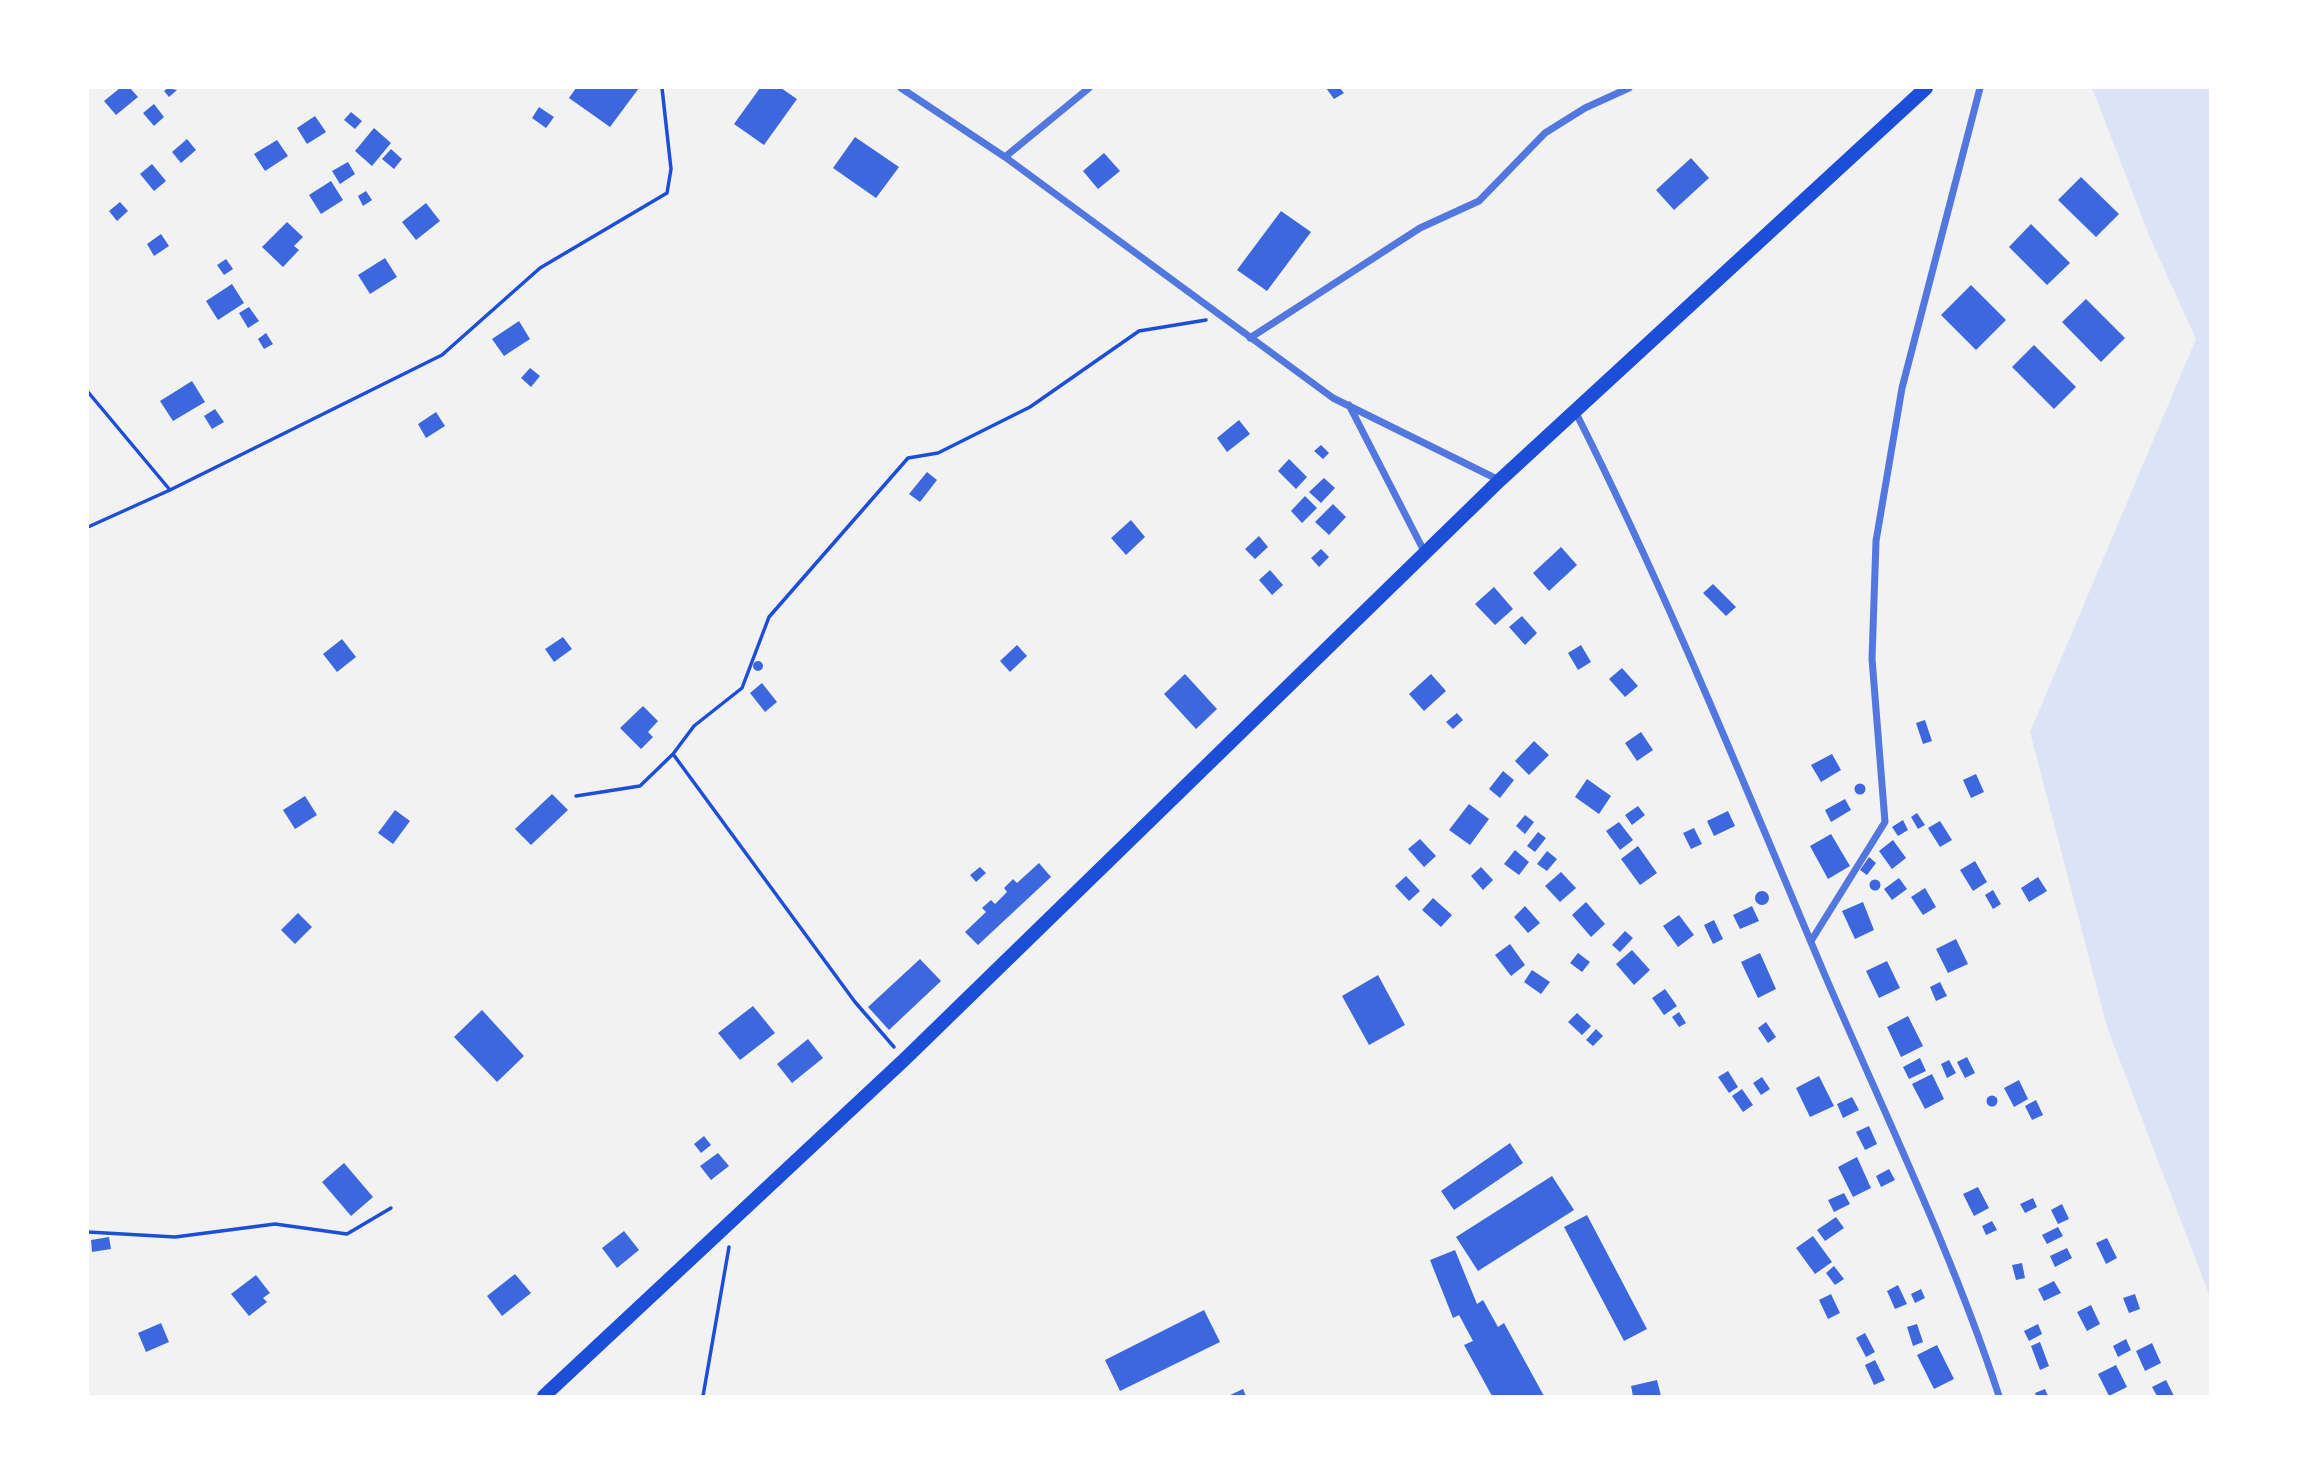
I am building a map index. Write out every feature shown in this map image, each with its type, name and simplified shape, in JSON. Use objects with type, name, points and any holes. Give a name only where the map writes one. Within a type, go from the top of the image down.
[{"type":"main road","points":[[544,1396],[905,1059],[1500,480],[1926,88]]},
{"type":"street","points":[[901,88],[1005,157],[1333,398],[1500,480]]},
{"type":"street","points":[[1005,157],[1089,88]]},
{"type":"street","points":[[1250,338],[1420,228],[1479,201],[1545,133],[1585,108],[1629,88]]},
{"type":"street","points":[[1811,941],[1885,821],[1872,659],[1876,541],[1902,388],[1980,88]]},
{"type":"street","points":[[1349,405],[1425,554]]},
{"type":"street","points":[[1575,410],[1618,495],[1811,941],[1976,1326],[1999,1396]]},
{"type":"path","points":[[88,527],[170,490],[442,355],[540,268],[667,193],[671,169],[662,88]]},
{"type":"path","points":[[576,796],[640,786],[673,754],[694,726],[742,688],[769,617],[908,458],[938,453],[1030,407],[1139,331],[1222,317]]},
{"type":"path","points":[[88,392],[170,490]]},
{"type":"path","points":[[673,754],[855,1002],[905,1059]]},
{"type":"path","points":[[88,1232],[174,1237],[275,1224],[347,1234],[391,1208]]},
{"type":"path","points":[[703,1396],[733,1220]]},
{"type":"shaded area","points":[[2092,88],[2210,88],[2210,1297],[2107,1027],[2030,732],[2196,339],[2151,240]]},
{"type":"building","points":[[120,88],[130,88],[138,97],[116,115],[104,101]]},
{"type":"building","points":[[168,88],[177,90],[169,97],[164,91]]},
{"type":"building","points":[[576,88],[639,88],[610,127],[569,98]]},
{"type":"building","points":[[760,88],[781,88],[797,99],[764,145],[734,124]]},
{"type":"building","points":[[1326,88],[1340,88],[1344,93],[1334,99]]},
{"type":"building","points":[[154,104],[164,117],[154,126],[143,113]]},
{"type":"building","points":[[539,107],[554,117],[546,128],[532,118]]},
{"type":"building","points":[[351,112],[362,121],[355,129],[344,120]]},
{"type":"building","points":[[315,116],[326,132],[307,144],[297,128]]},
{"type":"building","points":[[374,128],[391,143],[372,166],[355,151]]},
{"type":"building","points":[[855,137],[899,167],[876,198],[833,168]]},
{"type":"building","points":[[187,139],[196,150],[181,163],[172,152]]},
{"type":"building","points":[[277,140],[288,156],[265,171],[254,154]]},
{"type":"building","points":[[391,149],[402,159],[394,169],[382,159]]},
{"type":"building","points":[[1104,153],[1120,171],[1098,189],[1083,171]]},
{"type":"building","points":[[1691,158],[1709,178],[1674,210],[1656,190]]},
{"type":"building","points":[[348,162],[355,174],[340,184],[332,171]]},
{"type":"building","points":[[152,164],[166,181],[154,191],[140,174]]},
{"type":"building","points":[[2081,177],[2119,214],[2096,237],[2058,200]]},
{"type":"building","points":[[331,181],[343,200],[321,214],[309,195]]},
{"type":"building","points":[[366,191],[372,200],[363,206],[358,196]]},
{"type":"building","points":[[120,202],[128,211],[117,221],[109,211]]},
{"type":"building","points":[[426,203],[440,221],[416,240],[402,222]]},
{"type":"building","points":[[1281,211],[1311,232],[1267,291],[1237,270]]},
{"type":"building","points":[[287,222],[303,237],[294,246],[299,250],[283,267],[262,247]]},
{"type":"building","points":[[2031,224],[2070,263],[2047,285],[2009,247]]},
{"type":"building","points":[[161,234],[169,246],[154,256],[147,244]]},
{"type":"building","points":[[385,258],[397,277],[370,294],[358,275]]},
{"type":"building","points":[[226,259],[233,269],[224,275],[217,265]]},
{"type":"building","points":[[232,284],[244,303],[218,320],[206,301]]},
{"type":"building","points":[[1971,285],[2006,320],[1976,350],[1941,315]]},
{"type":"building","points":[[2086,299],[2125,338],[2101,362],[2062,322]]},
{"type":"building","points":[[249,307],[259,321],[248,328],[239,313]]},
{"type":"building","points":[[519,321],[530,339],[504,356],[492,339]]},
{"type":"building","points":[[266,333],[273,344],[264,349],[258,339]]},
{"type":"building","points":[[2034,345],[2076,387],[2054,409],[2012,367]]},
{"type":"building","points":[[530,368],[540,376],[531,387],[521,378]]},
{"type":"building","points":[[192,381],[205,402],[173,421],[160,401]]},
{"type":"building","points":[[215,409],[224,422],[212,429],[204,416]]},
{"type":"building","points":[[436,412],[445,426],[426,438],[418,424]]},
{"type":"building","points":[[1239,420],[1250,434],[1227,452],[1217,438]]},
{"type":"building","points":[[1321,445],[1329,453],[1323,459],[1314,451]]},
{"type":"building","points":[[1289,459],[1307,477],[1296,489],[1278,471]]},
{"type":"building","points":[[927,472],[937,480],[920,502],[909,494]]},
{"type":"building","points":[[1324,478],[1335,488],[1321,503],[1309,492]]},
{"type":"building","points":[[1305,496],[1317,508],[1302,523],[1291,511]]},
{"type":"building","points":[[1333,504],[1346,517],[1329,535],[1315,522]]},
{"type":"building","points":[[1131,520],[1145,537],[1126,555],[1111,538]]},
{"type":"building","points":[[1259,536],[1268,547],[1255,559],[1245,549]]},
{"type":"building","points":[[1561,547],[1577,565],[1549,591],[1533,573]]},
{"type":"building","points":[[1321,549],[1329,557],[1319,567],[1311,558]]},
{"type":"building","points":[[1270,570],[1283,585],[1272,595],[1259,580]]},
{"type":"building","points":[[1713,584],[1736,607],[1726,616],[1703,593]]},
{"type":"building","points":[[1494,587],[1513,609],[1495,625],[1475,604]]},
{"type":"building","points":[[1522,616],[1537,633],[1525,645],[1509,627]]},
{"type":"building","points":[[563,637],[572,649],[554,662],[545,649]]},
{"type":"building","points":[[342,639],[356,657],[337,672],[323,654]]},
{"type":"building","points":[[1017,645],[1027,656],[1010,672],[1000,661]]},
{"type":"building","points":[[1581,645],[1591,662],[1578,670],[1568,653]]},
{"type":"building","points":[[758,661],[762,662],[762,670],[758,671],[754,670],[753,666],[754,662]]},
{"type":"building","points":[[1622,668],[1638,686],[1625,697],[1609,679]]},
{"type":"building","points":[[1185,674],[1217,709],[1196,729],[1164,694]]},
{"type":"building","points":[[1431,674],[1446,691],[1424,711],[1409,694]]},
{"type":"building","points":[[762,683],[777,702],[765,712],[750,693]]},
{"type":"building","points":[[643,706],[658,721],[648,732],[653,737],[641,749],[620,728]]},
{"type":"building","points":[[1457,713],[1463,720],[1453,729],[1446,722]]},
{"type":"building","points":[[1925,720],[1932,741],[1923,744],[1916,723]]},
{"type":"building","points":[[1641,732],[1653,750],[1637,761],[1625,743]]},
{"type":"building","points":[[1534,741],[1549,755],[1529,775],[1515,761]]},
{"type":"building","points":[[1832,754],[1841,770],[1821,782],[1811,765]]},
{"type":"building","points":[[1503,771],[1514,780],[1500,798],[1489,789]]},
{"type":"building","points":[[1976,774],[1984,792],[1971,798],[1963,780]]},
{"type":"building","points":[[1587,779],[1611,796],[1599,814],[1575,797]]},
{"type":"building","points":[[1860,784],[1864,785],[1864,793],[1860,794],[1856,793],[1855,789],[1856,785]]},
{"type":"building","points":[[552,794],[568,810],[531,845],[515,829]]},
{"type":"building","points":[[305,796],[317,815],[295,829],[283,810]]},
{"type":"building","points":[[1845,799],[1851,810],[1831,822],[1825,810]]},
{"type":"building","points":[[1469,804],[1489,819],[1470,845],[1449,830]]},
{"type":"building","points":[[1638,806],[1645,815],[1632,825],[1625,815]]},
{"type":"building","points":[[395,810],[410,821],[393,844],[378,833]]},
{"type":"building","points":[[1728,811],[1735,826],[1714,836],[1707,821]]},
{"type":"building","points":[[1917,813],[1925,825],[1918,829],[1911,817]]},
{"type":"building","points":[[1525,815],[1534,822],[1525,834],[1516,826]]},
{"type":"building","points":[[1903,820],[1908,830],[1898,836],[1892,827]]},
{"type":"building","points":[[1940,821],[1952,840],[1940,847],[1928,828]]},
{"type":"building","points":[[1619,822],[1633,840],[1620,850],[1606,831]]},
{"type":"building","points":[[1694,828],[1702,844],[1691,849],[1683,833]]},
{"type":"building","points":[[1538,832],[1546,838],[1535,852],[1527,846]]},
{"type":"building","points":[[1831,834],[1850,866],[1828,879],[1810,846]]},
{"type":"building","points":[[1420,839],[1436,856],[1424,867],[1408,849]]},
{"type":"building","points":[[1893,840],[1906,858],[1892,869],[1879,851]]},
{"type":"building","points":[[1638,846],[1657,873],[1640,885],[1621,859]]},
{"type":"building","points":[[1515,850],[1529,862],[1519,875],[1504,864]]},
{"type":"building","points":[[1547,851],[1557,859],[1547,871],[1537,864]]},
{"type":"building","points":[[1869,857],[1876,863],[1867,875],[1860,870]]},
{"type":"building","points":[[1975,861],[1987,882],[1973,891],[1960,870]]},
{"type":"building","points":[[1039,863],[1051,877],[978,945],[965,932],[986,912],[982,908],[991,900],[995,904],[1007,892],[1004,888],[1013,879],[1017,883]]},
{"type":"building","points":[[980,867],[986,873],[976,882],[970,875]]},
{"type":"building","points":[[1481,867],[1493,880],[1483,890],[1471,876]]},
{"type":"building","points":[[1561,872],[1576,888],[1560,902],[1545,886]]},
{"type":"building","points":[[1406,876],[1420,891],[1409,901],[1395,886]]},
{"type":"building","points":[[2038,877],[2047,891],[2029,902],[2021,888]]},
{"type":"building","points":[[1899,878],[1907,889],[1892,900],[1884,889]]},
{"type":"building","points":[[1875,879],[1881,885],[1875,891],[1869,885]]},
{"type":"building","points":[[1925,888],[1936,907],[1923,915],[1911,897]]},
{"type":"building","points":[[1993,890],[2001,904],[1993,909],[1985,895]]},
{"type":"building","points":[[1759,891],[1765,891],[1769,898],[1765,905],[1759,905],[1755,901],[1755,895]]},
{"type":"building","points":[[1433,898],[1452,915],[1441,927],[1422,910]]},
{"type":"building","points":[[1586,902],[1605,924],[1591,937],[1572,915]]},
{"type":"building","points":[[1863,902],[1874,930],[1855,939],[1842,911]]},
{"type":"building","points":[[1525,906],[1540,923],[1528,933],[1514,917]]},
{"type":"building","points":[[1752,906],[1759,921],[1740,929],[1733,915]]},
{"type":"building","points":[[298,913],[312,927],[295,944],[281,930]]},
{"type":"building","points":[[1679,915],[1694,935],[1678,947],[1663,926]]},
{"type":"building","points":[[1714,920],[1723,939],[1713,944],[1704,925]]},
{"type":"building","points":[[1625,931],[1633,938],[1620,952],[1612,945]]},
{"type":"building","points":[[1956,939],[1968,964],[1948,973],[1936,949]]},
{"type":"building","points":[[1510,944],[1525,965],[1511,976],[1495,955]]},
{"type":"building","points":[[1632,950],[1650,970],[1634,985],[1616,964]]},
{"type":"building","points":[[1578,953],[1590,962],[1582,972],[1570,963]]},
{"type":"building","points":[[1760,953],[1776,989],[1758,998],[1741,962]]},
{"type":"building","points":[[920,959],[941,981],[889,1030],[868,1007]]},
{"type":"building","points":[[1887,961],[1900,988],[1879,998],[1866,971]]},
{"type":"building","points":[[1532,970],[1550,982],[1541,994],[1524,982]]},
{"type":"building","points":[[1378,975],[1405,1025],[1369,1045],[1342,996]]},
{"type":"building","points":[[1940,982],[1947,996],[1936,1001],[1930,987]]},
{"type":"building","points":[[1665,989],[1677,1006],[1664,1015],[1652,998]]},
{"type":"building","points":[[753,1006],[775,1033],[740,1060],[718,1033]]},
{"type":"building","points":[[482,1010],[524,1056],[497,1082],[454,1037]]},
{"type":"building","points":[[1679,1012],[1686,1023],[1679,1027],[1672,1017]]},
{"type":"building","points":[[1577,1013],[1591,1026],[1582,1035],[1568,1022]]},
{"type":"building","points":[[1908,1016],[1923,1046],[1901,1057],[1887,1027]]},
{"type":"building","points":[[1766,1022],[1776,1037],[1768,1043],[1758,1028]]},
{"type":"building","points":[[1596,1029],[1603,1036],[1593,1046],[1586,1040]]},
{"type":"building","points":[[808,1039],[823,1058],[792,1083],[777,1064]]},
{"type":"building","points":[[1967,1057],[1975,1073],[1965,1078],[1957,1062]]},
{"type":"building","points":[[1920,1058],[1926,1071],[1909,1079],[1903,1067]]},
{"type":"building","points":[[1949,1060],[1956,1073],[1947,1078],[1941,1064]]},
{"type":"building","points":[[1728,1071],[1738,1087],[1729,1093],[1718,1077]]},
{"type":"building","points":[[1932,1074],[1944,1099],[1925,1109],[1912,1084]]},
{"type":"building","points":[[1819,1076],[1834,1106],[1810,1117],[1796,1088]]},
{"type":"building","points":[[1762,1077],[1770,1089],[1761,1095],[1753,1083]]},
{"type":"building","points":[[2019,1080],[2028,1099],[2014,1107],[2004,1088]]},
{"type":"building","points":[[1742,1089],[1753,1105],[1743,1112],[1732,1096]]},
{"type":"building","points":[[1992,1096],[1996,1097],[1996,1105],[1992,1106],[1988,1105],[1987,1101],[1988,1097]]},
{"type":"building","points":[[1852,1097],[1859,1110],[1843,1118],[1837,1104]]},
{"type":"building","points":[[2036,1100],[2043,1115],[2032,1120],[2025,1106]]},
{"type":"building","points":[[1869,1126],[1877,1144],[1865,1150],[1856,1132]]},
{"type":"building","points":[[704,1136],[711,1145],[701,1153],[694,1144]]},
{"type":"building","points":[[1510,1143],[1523,1163],[1454,1210],[1441,1191]]},
{"type":"building","points":[[718,1153],[729,1166],[711,1180],[700,1166]]},
{"type":"building","points":[[1857,1157],[1871,1188],[1853,1197],[1838,1167]]},
{"type":"building","points":[[344,1163],[373,1197],[351,1216],[322,1182]]},
{"type":"building","points":[[1889,1169],[1895,1180],[1881,1187],[1876,1176]]},
{"type":"building","points":[[1552,1176],[1574,1210],[1478,1271],[1456,1237]]},
{"type":"building","points":[[1978,1187],[1989,1208],[1974,1216],[1963,1194]]},
{"type":"building","points":[[1844,1193],[1850,1204],[1834,1212],[1828,1200]]},
{"type":"building","points":[[2033,1198],[2037,1207],[2025,1213],[2020,1204]]},
{"type":"building","points":[[2062,1204],[2069,1219],[2058,1224],[2051,1210]]},
{"type":"building","points":[[1587,1215],[1647,1329],[1624,1341],[1564,1227]]},
{"type":"building","points":[[1836,1217],[1844,1228],[1825,1241],[1817,1230]]},
{"type":"building","points":[[1992,1221],[1997,1230],[1986,1235],[1982,1226]]},
{"type":"building","points":[[2058,1227],[2063,1236],[2047,1244],[2042,1235]]},
{"type":"building","points":[[624,1231],[639,1250],[617,1268],[602,1248]]},
{"type":"building","points":[[1813,1236],[1832,1262],[1815,1274],[1796,1248]]},
{"type":"building","points":[[109,1237],[111,1249],[92,1252],[91,1240]]},
{"type":"building","points":[[2107,1238],[2117,1258],[2106,1264],[2096,1243]]},
{"type":"building","points":[[2067,1248],[2072,1258],[2055,1267],[2050,1256]]},
{"type":"building","points":[[1455,1250],[1477,1304],[1483,1300],[1498,1327],[1504,1323],[1544,1396],[1492,1396],[1464,1345],[1473,1341],[1459,1315],[1453,1318],[1430,1260]]},
{"type":"building","points":[[2022,1263],[2025,1278],[2016,1280],[2012,1265]]},
{"type":"building","points":[[1834,1266],[1844,1279],[1835,1285],[1826,1273]]},
{"type":"building","points":[[515,1274],[531,1293],[502,1316],[487,1296]]},
{"type":"building","points":[[256,1275],[270,1293],[263,1298],[267,1302],[249,1316],[231,1294]]},
{"type":"building","points":[[2054,1281],[2061,1293],[2044,1301],[2038,1289]]},
{"type":"building","points":[[1898,1285],[1907,1304],[1895,1309],[1887,1291]]},
{"type":"building","points":[[1921,1289],[1925,1298],[1915,1303],[1911,1294]]},
{"type":"building","points":[[1831,1294],[1840,1313],[1828,1319],[1819,1300]]},
{"type":"building","points":[[2135,1294],[2140,1309],[2129,1313],[2123,1298]]},
{"type":"building","points":[[2091,1305],[2100,1324],[2087,1331],[2077,1312]]},
{"type":"building","points":[[1204,1310],[1220,1342],[1120,1391],[1105,1360]]},
{"type":"building","points":[[161,1323],[169,1342],[146,1352],[138,1333]]},
{"type":"building","points":[[1917,1324],[1923,1342],[1913,1346],[1907,1327]]},
{"type":"building","points":[[2038,1324],[2042,1334],[2029,1341],[2024,1331]]},
{"type":"building","points":[[1865,1333],[1875,1352],[1866,1357],[1856,1338]]},
{"type":"building","points":[[2126,1339],[2131,1350],[2118,1357],[2113,1346]]},
{"type":"building","points":[[2040,1342],[2049,1366],[2040,1370],[2031,1346]]},
{"type":"building","points":[[2152,1343],[2161,1363],[2145,1371],[2136,1351]]},
{"type":"building","points":[[1937,1345],[1954,1379],[1934,1389],[1917,1355]]},
{"type":"building","points":[[1875,1360],[1885,1380],[1874,1385],[1865,1365]]},
{"type":"building","points":[[2116,1365],[2127,1387],[2109,1396],[2098,1374]]},
{"type":"building","points":[[1657,1380],[1661,1396],[1633,1396],[1631,1386]]},
{"type":"building","points":[[2166,1380],[2174,1396],[2157,1396],[2152,1387]]},
{"type":"building","points":[[1243,1389],[1246,1396],[1228,1396]]},
{"type":"building","points":[[2045,1389],[2048,1396],[2036,1396],[2035,1393]]}]
